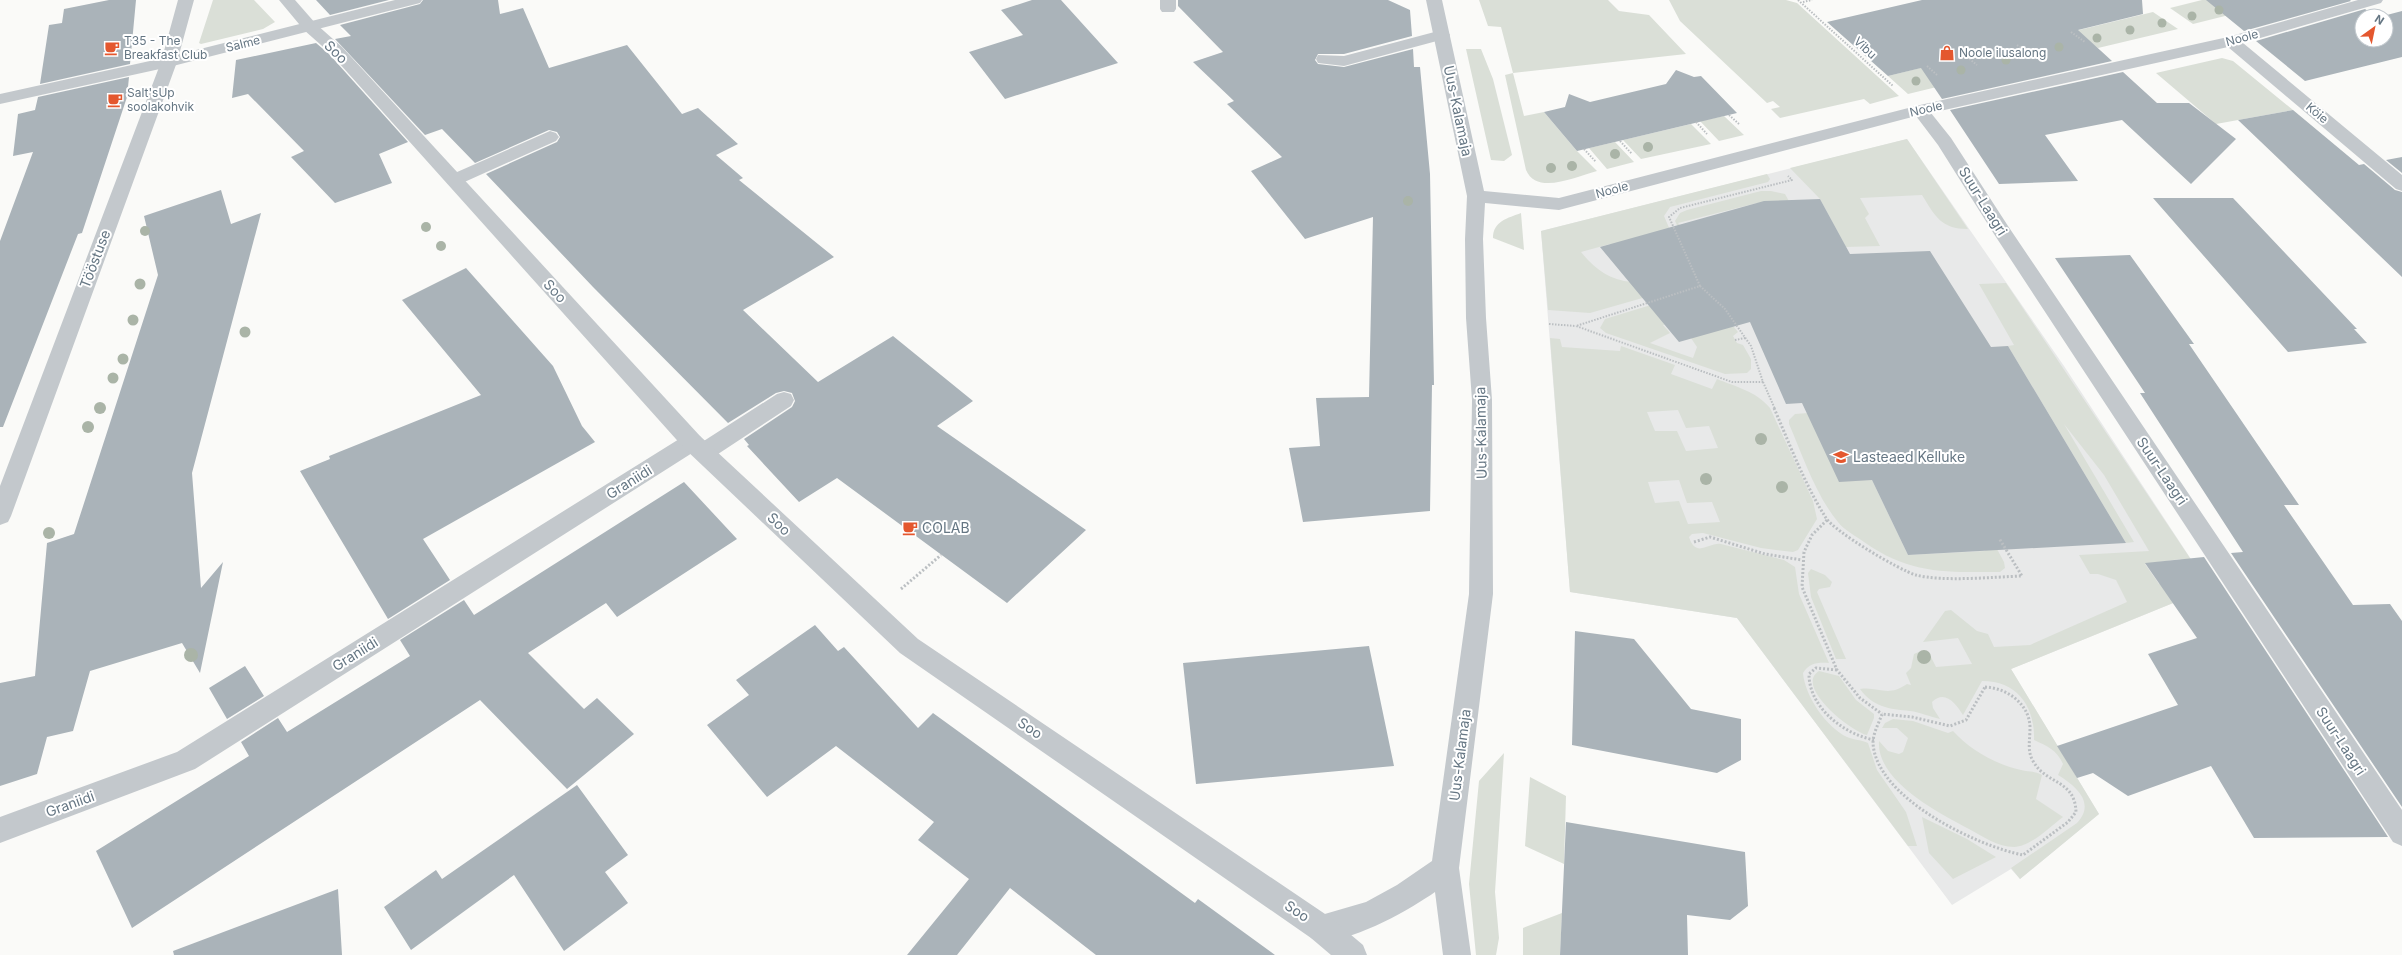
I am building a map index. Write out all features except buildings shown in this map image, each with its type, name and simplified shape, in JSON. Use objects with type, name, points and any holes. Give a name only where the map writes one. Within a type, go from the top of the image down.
[{"type":"street","name":"Tööstuse","points":[[0,516],[169,62],[186,0]]},
{"type":"street","name":"Soo","points":[[287,0],[310,27],[336,50],[698,447],[909,646],[1321,928],[1353,955]]},
{"type":"street","name":"Salme","points":[[0,99],[169,62],[414,0]]},
{"type":"street","name":"Uus-Kalamaja","points":[[1434,0],[1476,196],[1474,239],[1476,318],[1482,400],[1481,594],[1445,868],[1457,955]]},
{"type":"street","name":"Noole","points":[[1476,196],[1559,204],[1920,110],[2231,41],[2375,0]]},
{"type":"street","points":[[1324,59],[1344,62],[1442,35]]},
{"type":"street","name":"Köie","points":[[2231,41],[2402,185]]},
{"type":"street","name":"Suur-Laagri","points":[[1920,110],[1946,142],[2006,237],[2402,833]]},
{"type":"street","points":[[454,180],[550,137]]},
{"type":"street","name":"Graniidi","points":[[0,830],[186,761],[698,447],[784,400]]},
{"type":"street","points":[[1321,928],[1371,915],[1407,895],[1445,868]]},
{"type":"path","name":"Vibu","points":[[1798,0],[1920,110]]},
{"type":"path","points":[[1802,2],[1812,0]]},
{"type":"path","points":[[1787,175],[1792,180],[1680,208],[1669,217],[1700,286],[1725,308],[1751,346],[1763,382],[1792,450],[1827,520],[1886,562],[1916,575],[1958,578],[2022,576],[1999,538]]},
{"type":"path","points":[[1576,326],[1700,286]]},
{"type":"path","points":[[1549,324],[1576,326],[1732,382],[1763,382]]},
{"type":"path","points":[[1735,340],[1745,338]]},
{"type":"path","points":[[1827,520],[1812,535],[1802,560],[1802,587],[1838,670],[1860,698],[1882,714],[1912,717],[1950,726],[1966,720],[1981,692],[1986,687],[2001,689],[2015,699],[2027,715],[2030,724],[2028,751],[2033,763],[2040,772],[2074,793],[2077,800],[2076,812],[2068,822],[2027,853],[2019,855],[2000,850],[1965,834],[1914,804],[1904,796],[1882,766],[1873,743],[1882,714]]},
{"type":"path","points":[[1694,542],[1710,537],[1765,554],[1802,560]]},
{"type":"path","points":[[899,591],[941,555]]},
{"type":"path","points":[[1838,670],[1816,668],[1809,674],[1808,684],[1827,713],[1840,727],[1862,738],[1874,740]]},
{"type":"shaded area","points":[[213,0],[254,0],[275,22],[263,29],[201,44],[199,43]]},
{"type":"shaded area","points":[[1479,0],[1608,0],[1619,11],[1649,15],[1686,54],[1513,73],[1501,27],[1488,26]]},
{"type":"shaded area","points":[[1669,0],[1786,0],[1797,3],[1899,96],[1870,104],[1864,99],[1780,118],[1771,109],[1780,107],[1773,101],[1767,103],[1680,21]]},
{"type":"shaded area","points":[[2202,0],[2250,0],[2261,7],[2193,24],[2170,8]]},
{"type":"shaded area","points":[[2153,12],[2178,29],[2098,48],[2075,31]]},
{"type":"shaded area","points":[[1466,49],[1481,49],[1493,79],[1512,155],[1504,161],[1491,160]]},
{"type":"shaded area","points":[[2222,58],[2233,61],[2293,110],[2216,124],[2156,73]]},
{"type":"shaded area","points":[[1924,67],[1945,85],[1908,94],[1888,76]]},
{"type":"shaded area","points":[[1513,73],[1524,116],[1544,112],[1577,151],[1597,171],[1558,182],[1539,182],[1531,178],[1526,170],[1505,75]]},
{"type":"shaded area","points":[[1724,116],[1744,135],[1719,141],[1700,121]]},
{"type":"shaded area","points":[[1691,124],[1711,144],[1641,159],[1623,140]]},
{"type":"shaded area","name":"Lasteaed Kelluke","points":[[1907,139],[2064,366],[2210,588],[2011,669],[2099,814],[2020,879],[2011,869],[1952,905],[1737,618],[1570,592],[1541,231]]},
{"type":"shaded area","points":[[1907,139],[1968,229],[1951,227],[1945,224],[1935,215],[1922,195],[1860,198],[1869,214],[1865,218],[1880,246],[1846,247],[1820,199],[1790,168]]},
{"type":"shaded area","points":[[1615,142],[1634,162],[1607,169],[1589,148]]},
{"type":"shaded area","points":[[1767,174],[1770,179],[1768,182],[1670,207],[1664,216],[1691,279],[1646,297],[1590,313],[1548,310],[1541,231]],"holes":[[[1610,244],[1621,257],[1632,282],[1616,279],[1603,273],[1581,252]]]},
{"type":"shaded area","points":[[1761,191],[1771,191],[1785,194],[1790,203],[1784,231],[1757,203],[1678,223],[1707,257],[1696,264],[1675,221],[1680,213]]},
{"type":"shaded area","points":[[1521,213],[1524,250],[1493,238],[1498,224]]},
{"type":"shaded area","points":[[2006,283],[2210,588],[2011,669],[2099,814],[2020,879],[2011,868],[2077,823],[2085,809],[2084,802],[2077,790],[2058,775],[2063,764],[2061,759],[2055,752],[2034,740],[2034,728],[2031,717],[2022,698],[2015,691],[2005,686],[1995,682],[1982,681],[1963,715],[1954,703],[1946,698],[1937,698],[1932,702],[1933,708],[1940,719],[1882,706],[1870,700],[1860,689],[1867,688],[1888,691],[1900,688],[1907,684],[1911,685],[1906,673],[1911,668],[1914,654],[1921,651],[1930,655],[1936,667],[1972,664],[1958,638],[1923,642],[1945,611],[1951,610],[1977,631],[1988,634],[1994,647],[2030,645],[2127,602],[2116,580],[2098,574],[2090,574],[2079,555],[2149,551],[2104,475],[2064,424],[2134,542],[2126,543],[2008,346],[2014,345],[1979,284]],"holes":[[[2180,559],[2194,579],[2159,584],[2145,564]]]},
{"type":"shaded area","points":[[1687,294],[1716,305],[1738,332],[1733,336],[1737,343],[1743,345],[1751,359],[1751,369],[1747,373],[1725,374],[1606,333],[1600,328],[1605,319]],"holes":[[[1690,318],[1691,338],[1697,347],[1693,358],[1650,343],[1670,333],[1663,325]]]},
{"type":"shaded area","points":[[1550,338],[1560,339],[1562,347],[1620,351],[1621,346],[1675,365],[1671,374],[1712,389],[1717,379],[1752,393],[1758,397],[1770,408],[1813,501],[1817,519],[1798,550],[1793,552],[1761,548],[1703,533],[1692,534],[1689,537],[1695,547],[1703,548],[1721,544],[1784,560],[1795,567],[1799,594],[1829,663],[1811,665],[1803,673],[1812,701],[1824,718],[1839,732],[1852,739],[1868,743],[1877,770],[1906,812],[1917,846],[1908,846],[1737,618],[1570,592]],"holes":[[[1678,410],[1686,428],[1709,426],[1718,448],[1686,451],[1677,431],[1655,431],[1647,412]],[[1679,480],[1687,503],[1712,502],[1720,522],[1688,524],[1679,501],[1655,503],[1648,482]]]},
{"type":"shaded area","points":[[1821,412],[1872,480],[1908,555],[1985,551],[1991,538],[2004,562],[2005,568],[2000,572],[1963,572],[1913,566],[1897,561],[1881,553],[1843,528],[1830,511],[1816,487],[1789,424],[1789,420],[1795,414]]},
{"type":"shaded area","points":[[1811,569],[1825,575],[1832,582],[1830,587],[1819,589],[1817,592],[1846,659],[1836,659],[1811,597],[1808,573]]},
{"type":"shaded area","points":[[1819,671],[1839,676],[1856,700],[1874,714],[1874,718],[1867,735],[1859,732],[1838,717],[1819,697],[1814,687],[1813,678]]},
{"type":"shaded area","points":[[1893,719],[1913,721],[1948,733],[1953,731],[1967,744],[1984,756],[2012,768],[2042,775],[2036,799],[2063,817],[2027,844],[2008,847],[1990,841],[1942,814],[1927,805],[1898,782],[1888,769],[1881,756],[1879,741],[1888,751],[1899,754],[1903,752],[1908,738],[1897,728],[1882,728],[1885,723]]},
{"type":"shaded area","points":[[1504,753],[1495,892],[1499,938],[1496,955],[1476,955],[1469,884],[1479,781]]},
{"type":"shaded area","points":[[1530,777],[1566,796],[1564,864],[1525,846]]},
{"type":"shaded area","points":[[1922,817],[1967,839],[1996,857],[1953,879],[1929,853]]},
{"type":"shaded area","points":[[1562,913],[1560,955],[1523,955],[1523,928]]},
{"type":"place","name":"T35 - The Breakfast Club","points":[[112,48]]},
{"type":"place","name":"Noole ilusalong","points":[[1947,53]]},
{"type":"place","name":"Salt'sUp soolakohvik","points":[[115,100]]},
{"type":"place","name":"Lasteaed Kelluke","points":[[1841,457]]},
{"type":"place","name":"COLAB","points":[[910,528]]}]
